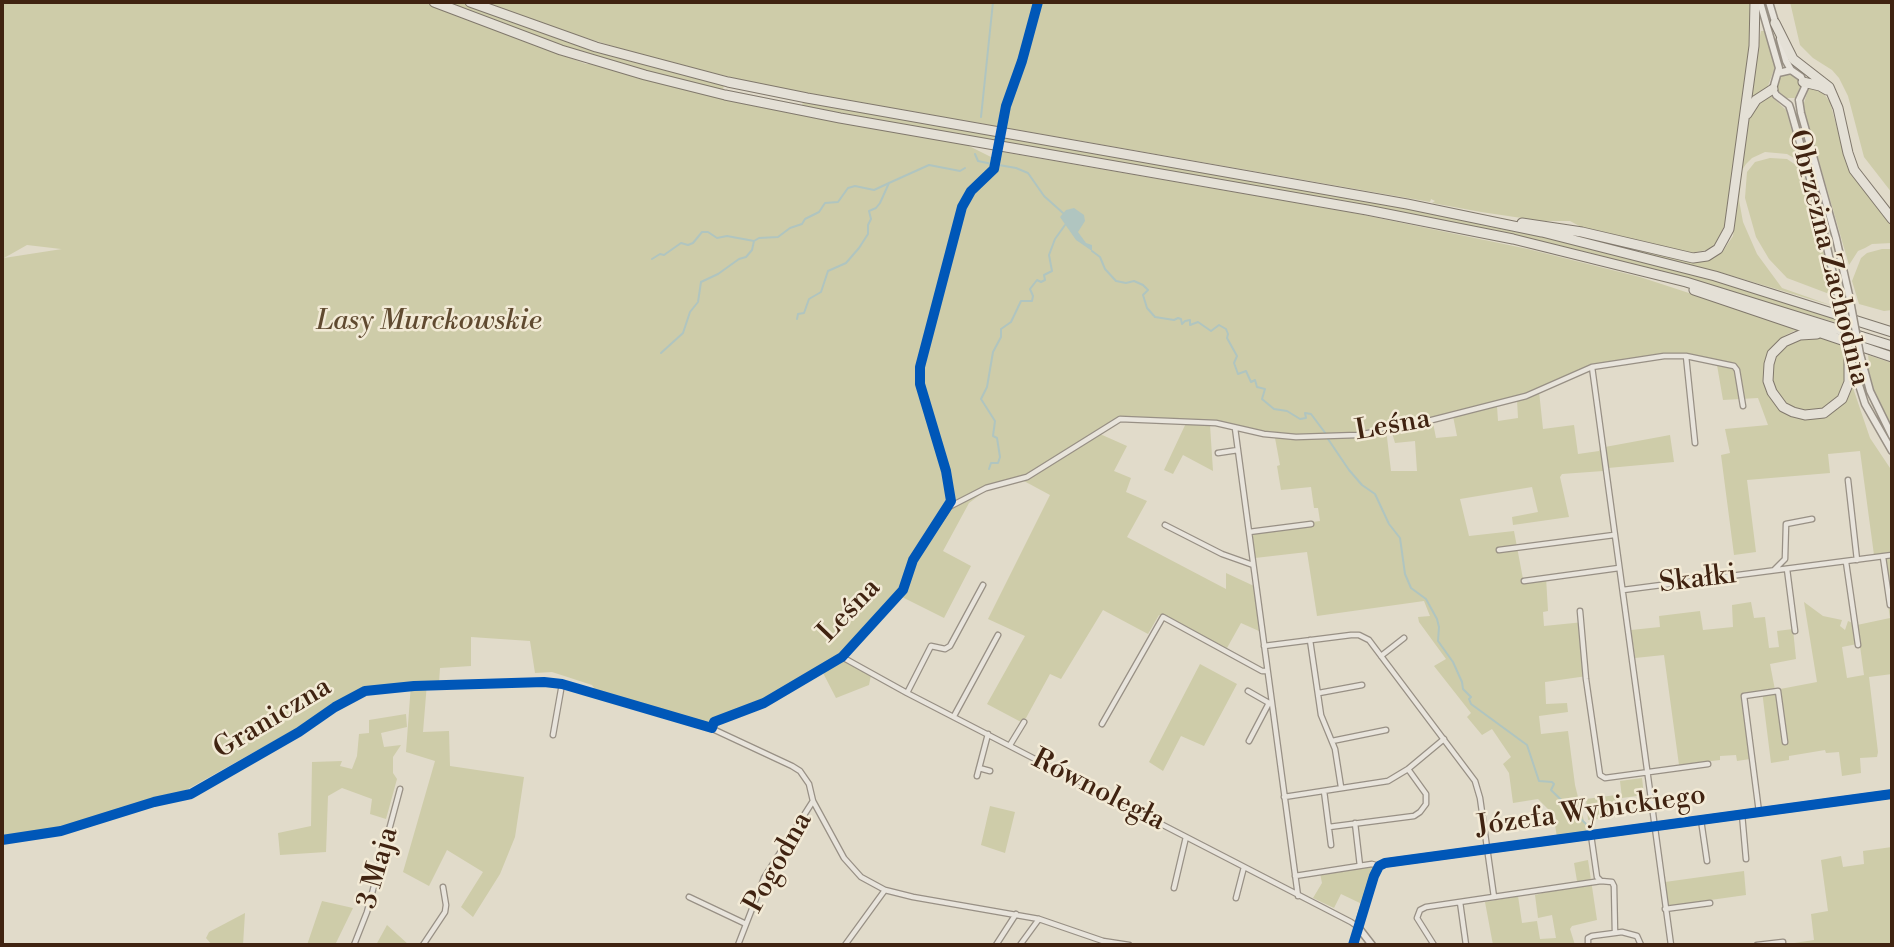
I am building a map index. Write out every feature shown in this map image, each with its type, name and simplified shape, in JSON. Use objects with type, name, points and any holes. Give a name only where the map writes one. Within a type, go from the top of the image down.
[{"type":"highway","points":[[434,2],[561,50],[725,95],[840,118],[1367,210],[1503,237],[1609,262],[1752,301],[1892,346]]},
{"type":"highway","points":[[470,2],[596,47],[755,88],[1489,220],[1575,239],[1688,269],[1892,332]]},
{"type":"highway","points":[[1489,220],[1564,228],[1685,256],[1707,256],[1723,244],[1729,229],[1758,2]]},
{"type":"highway","points":[[1775,23],[1793,59],[1829,86],[1854,170],[1892,219]]},
{"type":"highway","points":[[1804,82],[1820,86],[1833,96]]},
{"type":"highway","points":[[1742,131],[1751,105],[1773,89]]},
{"type":"highway","points":[[1609,262],[1892,356]]},
{"type":"highway","points":[[1833,336],[1800,335],[1784,342],[1772,354],[1768,382],[1783,407],[1805,415],[1824,413],[1834,407],[1842,399],[1849,382],[1849,351]]},
{"type":"street","points":[[1758,2],[1778,65],[1773,89],[1785,102],[1799,100],[1805,87],[1804,82],[1786,61],[1769,2]]},
{"type":"street","points":[[1778,73],[1791,70]]},
{"type":"street","name":"Obrzeżna Zachodnia","points":[[1799,100],[1836,238],[1860,354],[1874,401],[1892,436]]},
{"type":"street","name":"Obrzeżna Zachodnia","points":[[1785,102],[1791,111],[1806,164],[1838,292],[1849,351],[1865,404],[1892,452]]},
{"type":"street","name":"Leśna","points":[[712,728],[714,722],[764,703],[842,657],[903,590],[913,560],[949,507],[986,488],[1027,477],[1120,419],[1216,423],[1296,437],[1357,435],[1374,432],[1394,423],[1428,421],[1525,396],[1592,367],[1664,356],[1686,356],[1734,366],[1743,406]]},
{"type":"street","points":[[1686,356],[1696,443]]},
{"type":"street","points":[[1592,367],[1671,945]]},
{"type":"street","points":[[1235,428],[1298,896]]},
{"type":"street","points":[[1218,453],[1238,450]]},
{"type":"street","points":[[1848,480],[1857,560]]},
{"type":"street","name":"Skałki","points":[[1773,571],[1785,559],[1786,524],[1812,519]]},
{"type":"street","points":[[1249,532],[1311,524]]},
{"type":"street","points":[[1165,525],[1222,554],[1253,565]]},
{"type":"street","points":[[1499,550],[1614,534]]},
{"type":"street","name":"Skałki","points":[[1623,590],[1892,555]]},
{"type":"street","points":[[1883,557],[1890,605]]},
{"type":"street","points":[[1846,562],[1858,645]]},
{"type":"street","points":[[1524,581],[1619,568]]},
{"type":"street","points":[[1787,569],[1795,631]]},
{"type":"street","points":[[907,693],[931,646],[945,649],[950,646],[983,585]]},
{"type":"street","points":[[1580,611],[1598,772],[1605,778],[1708,764]]},
{"type":"street","points":[[1102,724],[1163,617],[1266,671]]},
{"type":"street","points":[[954,716],[998,635]]},
{"type":"street","points":[[1263,646],[1359,635],[1369,640],[1477,785],[1494,897]]},
{"type":"street","points":[[1381,656],[1404,638]]},
{"type":"street","points":[[1310,640],[1321,715],[1332,741],[1340,788]]},
{"type":"street","name":"Równoległa","points":[[842,657],[1358,928]]},
{"type":"street","name":"Graniczna","points":[[2,839],[61,831],[154,802],[191,794],[365,691],[414,685],[544,682],[562,684],[712,728],[800,771],[809,784],[813,801],[844,858],[861,877],[885,890],[1039,919],[1102,943],[1129,945]]},
{"type":"street","points":[[553,735],[562,684]]},
{"type":"street","points":[[1319,693],[1362,685]]},
{"type":"street","points":[[1248,691],[1270,703]]},
{"type":"street","points":[[1759,812],[1744,696],[1779,691],[1785,742]]},
{"type":"street","points":[[1249,741],[1270,703]]},
{"type":"street","name":"Równoległa","points":[[1010,745],[1024,722]]},
{"type":"street","points":[[1332,741],[1386,730]]},
{"type":"street","points":[[976,776],[989,734]]},
{"type":"street","points":[[1284,797],[1379,784],[1408,769],[1444,739]]},
{"type":"street","name":"Równoległa","points":[[979,768],[990,771]]},
{"type":"street","points":[[1329,827],[1414,816],[1423,809],[1426,794],[1408,769]]},
{"type":"street","name":"3 Maja","points":[[354,945],[367,912],[400,789]]},
{"type":"street","points":[[1324,791],[1331,845]]},
{"type":"street","name":"Józefa Wybickiego","points":[[1295,876],[1892,794]]},
{"type":"street","name":"Pogodna","points":[[738,945],[764,878],[813,801]]},
{"type":"street","name":"Józefa Wybickiego","points":[[1742,814],[1746,859]]},
{"type":"street","name":"Józefa Wybickiego","points":[[1701,820],[1707,861]]},
{"type":"street","points":[[1355,823],[1360,866]]},
{"type":"street","points":[[1591,835],[1597,877],[1601,881]]},
{"type":"street","name":"Równoległa","points":[[1174,888],[1186,837]]},
{"type":"street","points":[[1353,945],[1379,866]]},
{"type":"street","points":[[1236,898],[1244,867]]},
{"type":"street","points":[[1434,945],[1417,918],[1420,910],[1426,907],[1601,881],[1614,884],[1615,933]]},
{"type":"street","points":[[423,945],[445,912],[443,887]]},
{"type":"street","points":[[845,945],[885,890]]},
{"type":"street","name":"Pogodna","points":[[689,897],[746,924]]},
{"type":"street","points":[[1460,902],[1466,945]]},
{"type":"street","points":[[1665,909],[1710,903]]},
{"type":"street","points":[[996,945],[1016,914]]},
{"type":"street","points":[[1020,945],[1039,919]]},
{"type":"street","points":[[1358,928],[1372,945]]},
{"type":"street","points":[[1588,945],[1588,938],[1615,933],[1631,933],[1637,936],[1641,945]]},
{"type":"street","points":[[1758,945],[1783,942]]},
{"type":"green space","name":"Lasy Murckowskie","points":[[2,2],[423,2],[586,64],[598,64],[961,142],[997,160],[999,151],[1354,213],[1528,249],[1640,277],[1802,330],[1784,336],[1770,352],[1774,401],[1818,417],[1852,385],[1870,438],[1892,471],[1892,553],[1874,555],[1860,451],[1828,454],[1830,473],[1747,480],[1756,552],[1734,555],[1721,455],[1730,453],[1725,429],[1768,425],[1758,398],[1723,400],[1717,365],[1735,364],[1686,355],[1592,365],[1525,394],[1428,419],[1394,421],[1357,433],[1298,436],[1266,433],[1217,421],[1121,418],[1026,476],[985,487],[947,506],[914,554],[902,589],[840,654],[756,704],[718,718],[707,725],[597,693],[592,685],[552,672],[535,673],[530,641],[471,637],[471,666],[440,668],[439,683],[427,683],[423,732],[449,731],[450,766],[524,777],[515,837],[500,874],[473,917],[461,907],[483,872],[447,850],[429,886],[403,872],[435,761],[406,752],[411,684],[363,690],[179,794],[52,830],[2,837]],"holes":[[[27,245],[62,249],[4,258]]]},
{"type":"green space","points":[[442,2],[462,2],[511,21],[724,84],[723,91],[555,44]]},
{"type":"green space","points":[[483,2],[1751,2],[1749,60],[1725,227],[1720,240],[1711,249],[1691,253],[1585,229],[1570,221],[1542,221],[1481,212],[1432,203],[1435,201],[1431,199],[1430,202],[778,88],[622,49]]},
{"type":"green space","points":[[1790,2],[1892,2],[1892,193],[1864,157],[1848,96],[1839,78],[1800,45]]},
{"type":"green space","points":[[1761,31],[1764,31],[1775,67],[1768,86],[1746,108]]},
{"type":"green space","points":[[1782,74],[1791,74],[1799,80],[1800,87],[1795,98],[1786,98],[1778,91],[1777,84]]},
{"type":"green space","points":[[1809,87],[1824,94],[1830,102],[1847,165],[1892,223],[1892,243],[1872,244],[1858,251],[1849,265],[1803,106]]},
{"type":"green space","points":[[1769,94],[1786,110],[1801,162],[1787,154],[1765,152],[1746,164],[1742,170],[1739,200],[1743,222],[1757,254],[1782,288],[1833,306],[1726,274],[1551,229],[1706,260],[1716,256],[1733,236],[1747,126],[1751,113]]},
{"type":"green space","points":[[803,100],[1370,200],[1572,242],[1837,316],[1838,323],[1633,264],[1557,246],[802,107]]},
{"type":"green space","points":[[1770,158],[1787,159],[1802,169],[1832,295],[1787,278],[1769,259],[1756,237],[1745,198],[1747,172],[1755,162]]},
{"type":"green space","points":[[1892,249],[1892,310],[1884,311],[1859,304],[1852,281],[1861,258],[1867,253]]},
{"type":"green space","points":[[1805,336],[1842,344],[1845,354],[1846,382],[1838,397],[1813,412],[1795,410],[1783,403],[1771,383],[1772,362],[1778,351]]},
{"type":"green space","points":[[1868,355],[1892,363],[1892,426],[1875,394],[1867,363]]},
{"type":"green space","points":[[1539,391],[1543,429],[1574,425],[1578,454],[1599,451],[1601,447],[1603,471],[1562,474],[1560,477],[1569,517],[1513,525],[1512,517],[1538,512],[1532,487],[1460,499],[1469,536],[1514,531],[1523,579],[1546,577],[1548,611],[1543,612],[1544,626],[1584,622],[1587,676],[1545,682],[1546,704],[1567,703],[1568,712],[1539,716],[1541,734],[1568,731],[1575,785],[1587,833],[1557,837],[1553,814],[1538,799],[1513,803],[1509,773],[1503,764],[1511,757],[1492,729],[1482,735],[1467,717],[1471,713],[1434,666],[1446,659],[1419,622],[1418,617],[1430,616],[1424,601],[1317,616],[1307,552],[1255,558],[1251,530],[1320,521],[1318,508],[1314,508],[1311,487],[1281,490],[1275,438],[1374,435],[1386,429],[1391,471],[1417,471],[1415,441],[1395,443],[1390,426],[1433,423],[1436,438],[1457,436],[1453,416],[1497,406],[1498,421],[1518,418],[1517,400]]},
{"type":"green space","points":[[1187,421],[1210,425],[1213,471],[1183,455],[1173,474],[1164,470]]},
{"type":"green space","points":[[1100,434],[1127,446],[1114,471],[1131,478],[1126,492],[1147,501],[1127,537],[1226,589],[1226,573],[1254,586],[1259,631],[1241,623],[1227,648],[1159,615],[1148,634],[1103,610],[1061,679],[1050,674],[1026,718],[1021,722],[987,704],[1025,636],[988,619],[1050,495],[1024,481]]},
{"type":"green space","points":[[1670,435],[1674,462],[1608,468],[1605,447]]},
{"type":"green space","points":[[985,491],[969,503],[943,551],[971,566],[944,618],[900,596],[915,561],[948,511]]},
{"type":"green space","points":[[1892,558],[1892,674],[1869,677],[1877,757],[1860,758],[1861,773],[1842,776],[1839,752],[1826,753],[1825,750],[1789,756],[1789,760],[1771,763],[1762,691],[1742,695],[1750,759],[1737,761],[1736,755],[1720,756],[1720,760],[1679,765],[1664,655],[1635,658],[1631,630],[1660,627],[1659,616],[1700,611],[1703,630],[1733,627],[1732,605],[1751,602],[1754,618],[1765,617],[1769,648],[1779,647],[1777,631],[1793,629],[1796,659],[1770,664],[1775,690],[1817,682],[1804,602],[1823,616],[1842,620],[1840,626],[1845,630],[1848,621],[1857,625],[1890,618],[1881,559]],"holes":[[[1857,644],[1860,646],[1864,675],[1847,678],[1842,647]]]},
{"type":"green space","points":[[844,659],[871,675],[869,685],[836,698],[822,671]]},
{"type":"green space","points":[[1200,664],[1237,684],[1204,746],[1181,736],[1163,771],[1149,762]]},
{"type":"green space","points":[[406,714],[407,727],[381,733],[384,747],[401,745],[393,757],[393,773],[397,779],[386,819],[370,814],[372,799],[342,788],[328,796],[326,852],[280,855],[278,833],[311,826],[312,762],[342,761],[340,766],[352,769],[357,756],[359,734],[369,733],[369,720]]},
{"type":"green space","points":[[1642,778],[1644,795],[1622,798],[1620,781]]},
{"type":"green space","points":[[1616,795],[1619,816],[1588,820],[1586,799]]},
{"type":"green space","points":[[990,806],[1015,812],[1005,853],[981,845]]},
{"type":"green space","points":[[1892,847],[1892,945],[1781,945],[1814,940],[1811,914],[1828,911],[1821,860],[1841,856],[1843,867],[1864,864],[1863,851]]},
{"type":"green space","points":[[1588,860],[1597,920],[1572,926],[1570,929],[1575,945],[1493,945],[1485,902],[1518,896],[1522,923],[1537,921],[1540,939],[1556,938],[1552,915],[1538,918],[1535,895],[1574,884],[1577,881],[1574,863]]},
{"type":"green space","points":[[1372,866],[1375,869],[1362,904],[1341,894],[1334,908],[1313,898],[1322,883],[1320,873]]},
{"type":"green space","points":[[1744,871],[1746,895],[1668,906],[1665,882]]},
{"type":"green space","points":[[322,901],[353,908],[335,945],[307,945]]},
{"type":"green space","points":[[245,913],[243,945],[212,945],[206,938],[209,932]]},
{"type":"green space","points":[[387,925],[409,945],[376,945]]},
{"type":"water","points":[[1074,208],[1084,215],[1085,221],[1078,232],[1086,243],[1092,245],[1092,251],[1076,240],[1060,217],[1066,210]]},
{"type":"waterway","points":[[981,117],[993,2]]},
{"type":"waterway","points":[[975,154],[978,161],[992,164]]},
{"type":"waterway","points":[[797,319],[798,314],[804,313],[809,299],[821,292],[828,271],[846,263],[859,248],[868,234],[871,219],[869,211],[880,203],[889,183],[929,165],[960,171],[965,168]]},
{"type":"waterway","points":[[999,165],[1028,173],[1044,196],[1063,213]]},
{"type":"waterway","points":[[661,353],[683,333],[690,312],[698,302],[701,282],[746,257],[752,250],[754,241],[759,238],[778,237],[790,228],[802,224],[805,219],[819,212],[825,203],[838,202],[848,188],[855,186],[874,190],[889,183]]},
{"type":"waterway","points":[[989,469],[991,463],[998,463],[1000,457],[997,438],[993,436],[995,421],[981,399],[987,387],[993,352],[1001,337],[1001,329],[1011,322],[1021,301],[1032,301],[1030,289],[1037,280],[1045,280],[1044,275],[1052,271],[1049,255],[1055,239],[1065,225]]},
{"type":"waterway","points":[[652,259],[660,254],[664,255],[681,243],[693,243],[702,232],[708,232],[717,238],[727,236],[754,241]]},
{"type":"waterway","points":[[1092,251],[1100,257],[1105,269],[1116,281],[1134,281],[1148,290],[1143,295],[1147,308],[1155,317],[1174,320],[1178,318],[1182,324],[1190,320],[1190,325],[1198,322],[1211,331],[1219,325],[1226,329],[1227,338],[1237,356],[1234,363],[1238,374],[1246,371],[1251,382],[1255,380],[1257,387],[1265,389],[1262,399],[1274,409],[1287,411],[1300,419],[1306,418],[1305,413],[1311,414],[1326,434]]},
{"type":"waterway","points":[[1328,439],[1349,470],[1362,485],[1375,494],[1389,524],[1400,538],[1405,574],[1411,588],[1426,599],[1437,619],[1438,641],[1453,662],[1463,689],[1471,697],[1471,704],[1527,745],[1539,781],[1552,782],[1554,784],[1551,790],[1586,824],[1588,830]]},
{"type":"cycle path","points":[[2,840],[61,831],[154,802],[191,794],[365,691],[414,686],[544,682],[562,684],[712,728],[714,722],[764,703],[842,657],[903,590],[913,560],[951,501],[946,471],[920,384],[920,367],[962,207],[971,191],[994,169],[1006,106],[1038,2]]},
{"type":"cycle path","points":[[1353,945],[1374,876],[1379,866],[1385,863],[1892,794]]}]
